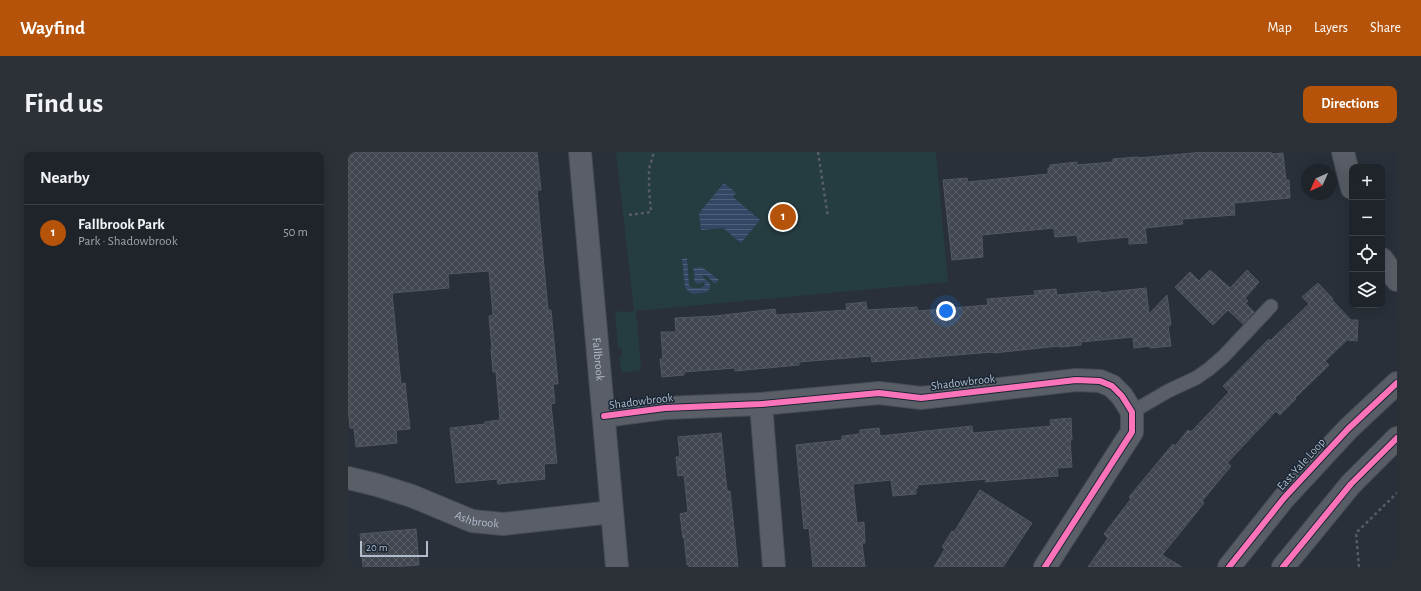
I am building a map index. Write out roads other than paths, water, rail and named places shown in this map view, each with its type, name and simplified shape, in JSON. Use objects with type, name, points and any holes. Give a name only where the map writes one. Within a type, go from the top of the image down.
[{"type":"main road","name":"East Yale Loop","points":[[1229,567],[1284,498],[1348,429],[1397,383]]},
{"type":"main road","points":[[1282,567],[1352,484],[1397,438]]},
{"type":"street","name":"Fallbrook","points":[[580,152],[617,567]]},
{"type":"street","points":[[1343,152],[1349,176]]},
{"type":"street","points":[[1385,262],[1397,280]]},
{"type":"street","name":"Shadowbrook","points":[[604,416],[664,408],[761,404],[879,393],[921,398],[1076,380],[1100,381],[1112,386],[1122,396],[1132,412]]},
{"type":"street","points":[[761,404],[774,567]]},
{"type":"street","points":[[1045,567],[1132,432],[1132,412]]},
{"type":"street","name":"Ashbrook","points":[[348,478],[412,496],[472,521],[502,524],[612,512]]},
{"type":"lane","points":[[1132,412],[1168,391],[1196,378],[1209,369],[1224,356],[1271,306]]},
{"type":"water","points":[[724,183],[736,193],[733,197],[760,220],[741,243],[723,228],[701,230],[699,213]]},
{"type":"water","points":[[687,258],[689,285],[692,288],[701,288],[705,285],[704,282],[698,284],[694,281],[695,276],[693,269],[695,268],[702,267],[719,280],[715,284],[707,276],[703,275],[703,278],[710,284],[707,292],[693,294],[685,287],[682,259]]},
{"type":"place","name":"Fallbrook Park","points":[[783,217]]}]
